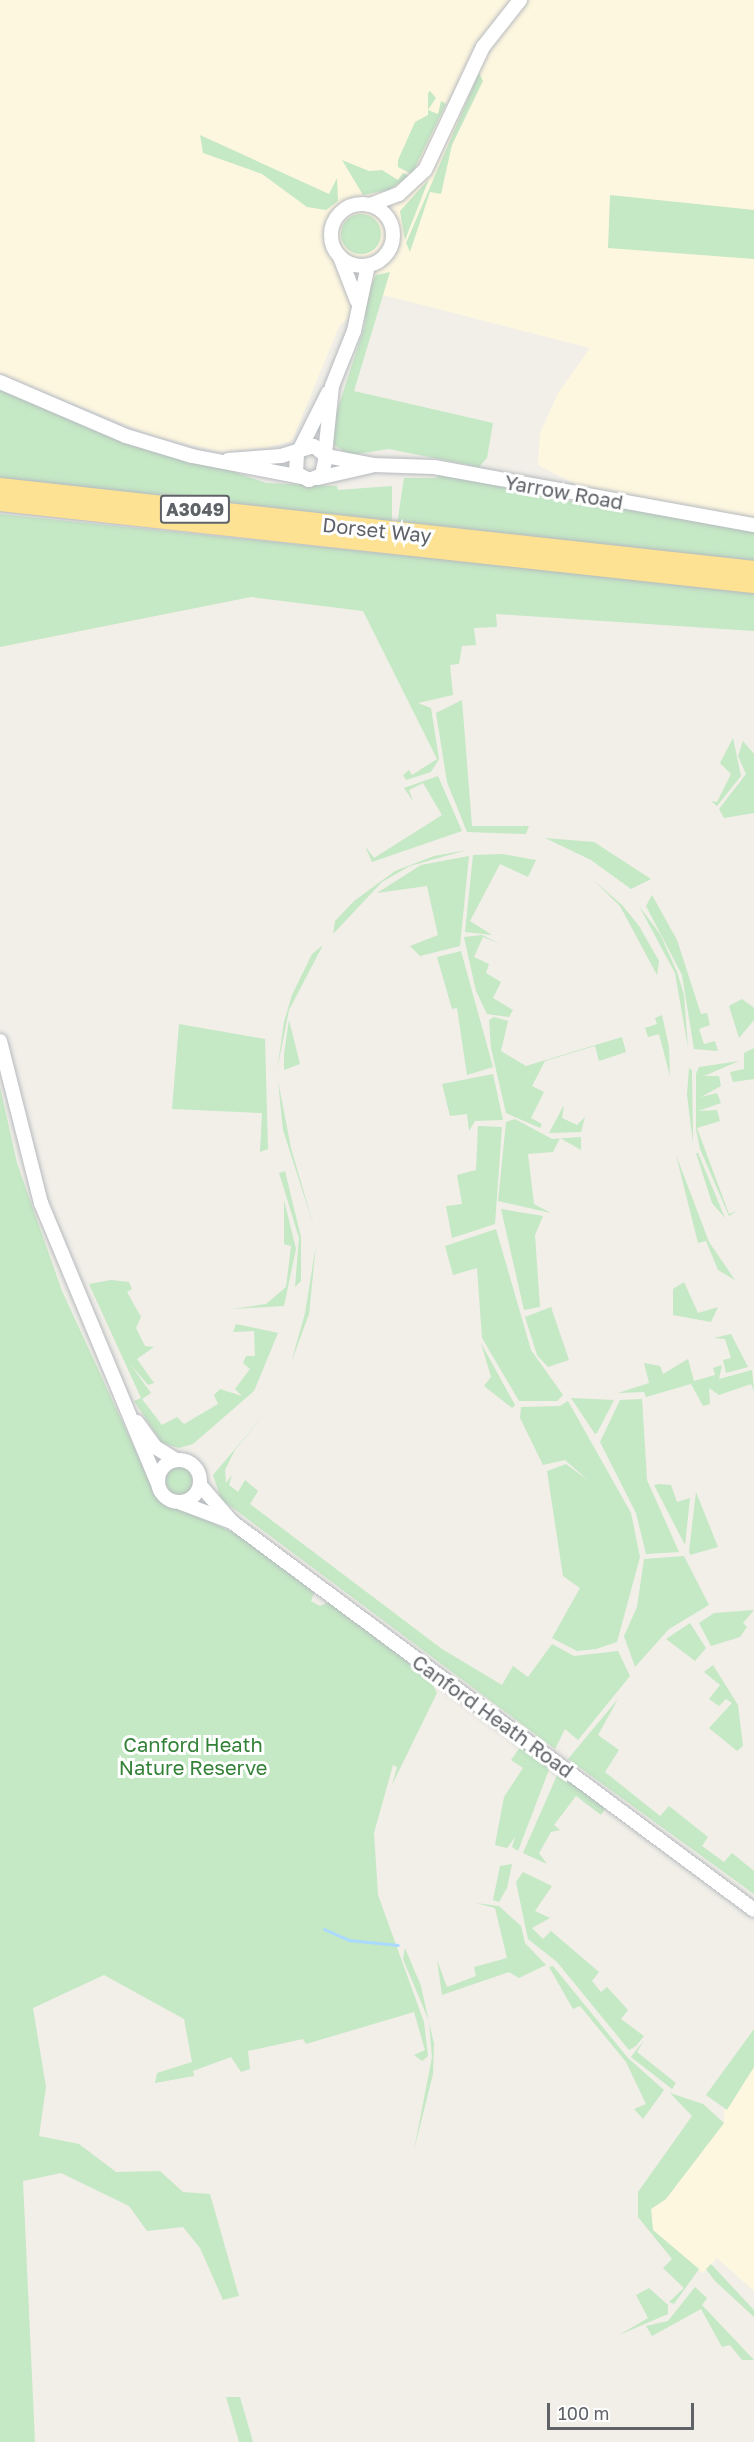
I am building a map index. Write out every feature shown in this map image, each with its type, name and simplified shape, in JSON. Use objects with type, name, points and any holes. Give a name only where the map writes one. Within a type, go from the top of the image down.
[{"type":"highway","name":"Dorset Way","points":[[0,487],[754,570]]},
{"type":"highway","name":"Dorset Way","points":[[0,502],[754,584]]},
{"type":"street","points":[[358,303],[332,241],[336,218],[352,205],[370,205],[399,194],[425,170],[483,47],[520,0]]},
{"type":"street","points":[[301,477],[293,463],[332,386],[354,331],[358,303],[368,265],[388,251],[391,223],[399,194]]},
{"type":"street","points":[[370,205],[391,223]]},
{"type":"street","points":[[340,257],[368,265]]},
{"type":"street","points":[[0,382],[102,427],[217,461],[301,477],[318,478],[327,466],[332,386]]},
{"type":"street","points":[[217,461],[314,446],[326,455]]},
{"type":"street","name":"Yarrow Road","points":[[326,455],[373,465],[417,465],[754,525]]},
{"type":"street","name":"Yarrow Road","points":[[318,478],[373,465]]},
{"type":"street","points":[[0,1041],[41,1203],[120,1394],[157,1482],[167,1500],[181,1503],[200,1485],[193,1465],[176,1460],[149,1440],[120,1394]]},
{"type":"street","points":[[157,1482],[161,1470],[176,1460]]},
{"type":"street","name":"Canford Heath Road","points":[[200,1485],[232,1522],[754,1910]]},
{"type":"street","name":"Canford Heath Road","points":[[181,1503],[232,1522]]},
{"type":"shaded area","points":[[0,0],[754,0],[754,518],[577,485],[538,465],[540,433],[558,393],[590,348],[379,294],[339,326],[292,441],[266,448],[221,452],[154,436],[0,374]]},
{"type":"shaded area","points":[[754,2029],[754,2291],[717,2258],[703,2273],[690,2265],[653,2230],[651,2209],[666,2199],[724,2123],[726,2069]]},
{"type":"green space","points":[[479,73],[483,81],[452,145],[441,194],[430,192],[410,252],[406,243]]},
{"type":"green space","points":[[430,91],[436,98],[428,110],[428,93]]},
{"type":"green space","points":[[441,101],[446,104],[412,174],[398,167],[398,160],[415,122],[428,115],[428,110],[438,114]]},
{"type":"green space","points":[[200,135],[329,194],[337,178],[338,201],[326,210],[307,207],[262,174],[203,153]]},
{"type":"green space","points":[[342,160],[369,171],[382,170],[398,180],[403,173],[409,176],[389,190],[363,195]]},
{"type":"green space","points":[[429,179],[405,240],[400,211]]},
{"type":"green space","points":[[610,195],[754,210],[754,259],[608,248]]},
{"type":"green space","points":[[361,214],[375,220],[381,234],[375,248],[361,254],[347,248],[341,234],[347,220]]},
{"type":"green space","points":[[390,272],[354,391],[493,423],[487,458],[479,467],[389,449],[350,455],[334,445],[332,426],[365,325],[366,296],[376,275]]},
{"type":"green space","points":[[0,389],[266,483],[337,486],[338,490],[392,486],[392,524],[0,482]]},
{"type":"green space","points":[[438,473],[563,500],[754,527],[754,563],[397,524],[404,478],[437,478]]},
{"type":"green space","points":[[0,514],[754,591],[754,631],[496,614],[497,627],[474,628],[476,645],[462,646],[459,664],[450,665],[453,695],[418,703],[431,708],[439,759],[431,772],[406,780],[403,775],[409,770],[412,775],[437,759],[363,611],[251,597],[0,647]]},
{"type":"green space","points":[[462,700],[472,826],[529,826],[526,834],[467,832],[447,782],[436,713]]},
{"type":"green space","points":[[733,738],[741,776],[717,806],[711,801],[717,802],[731,774],[720,763]]},
{"type":"green space","points":[[743,741],[754,754],[754,813],[724,818],[719,809],[746,774],[738,756]]},
{"type":"green space","points":[[438,776],[462,831],[372,862],[365,846],[374,858],[442,815],[423,783],[409,790],[413,801],[404,788]]},
{"type":"green space","points":[[545,838],[594,842],[651,879],[631,889],[591,860]]},
{"type":"green space","points":[[467,850],[410,866],[382,882],[333,934],[335,921],[354,901],[395,871],[434,856]]},
{"type":"green space","points":[[503,854],[536,860],[528,877],[500,864],[470,921],[492,935],[465,932],[473,855]]},
{"type":"green space","points":[[469,856],[460,946],[420,956],[410,946],[438,935],[427,886],[377,893],[421,865]]},
{"type":"green space","points":[[593,880],[622,905],[639,926],[659,961],[657,975],[620,906]]},
{"type":"green space","points":[[652,895],[677,940],[701,1014],[707,1013],[710,1025],[699,1029],[704,1044],[715,1041],[718,1051],[694,1049],[682,975],[646,906]]},
{"type":"green space","points":[[639,906],[660,934],[677,972],[684,995],[688,1048],[675,973]]},
{"type":"green space","points":[[482,935],[500,944],[483,937],[474,957],[489,964],[486,973],[501,982],[493,998],[513,1010],[509,1017],[487,1014],[476,991],[464,937]]},
{"type":"green space","points":[[323,945],[289,1010],[277,1070],[284,1022],[292,995],[312,954]]},
{"type":"green space","points":[[461,951],[493,1067],[467,1075],[457,1008],[452,1009],[437,957]]},
{"type":"green space","points":[[742,999],[754,1008],[754,1020],[739,1038],[729,1006]]},
{"type":"green space","points":[[662,1015],[669,1047],[670,1076],[659,1034],[648,1037],[645,1028],[657,1024],[655,1018]]},
{"type":"green space","points":[[494,1017],[508,1021],[501,1051],[526,1066],[622,1037],[626,1052],[599,1061],[595,1046],[545,1061],[532,1086],[544,1092],[531,1118],[542,1124],[540,1128],[506,1113],[491,1048],[489,1020]]},
{"type":"green space","points":[[289,1020],[300,1064],[284,1070],[284,1054]]},
{"type":"green space","points":[[179,1024],[265,1039],[268,1149],[260,1152],[262,1113],[172,1109]]},
{"type":"green space","points":[[754,1048],[754,1079],[733,1082],[730,1072],[744,1069],[744,1053]]},
{"type":"green space","points":[[739,1061],[704,1076],[719,1076],[721,1086],[701,1097],[717,1093],[721,1103],[698,1111],[717,1110],[720,1121],[697,1128],[729,1214],[737,1211],[729,1216],[700,1149],[696,1129],[696,1074],[699,1067]]},
{"type":"green space","points":[[689,1068],[692,1070],[693,1143],[687,1095]]},
{"type":"green space","points":[[493,1074],[503,1120],[475,1121],[469,1131],[467,1114],[450,1116],[442,1084]]},
{"type":"green space","points":[[278,1081],[291,1148],[314,1227],[283,1130]]},
{"type":"green space","name":"Canford Heath Nature Reserve","points":[[0,1087],[17,1163],[62,1291],[157,1497],[243,1537],[315,1591],[311,1601],[320,1606],[331,1601],[430,1680],[437,1693],[392,1785],[397,1767],[393,1765],[374,1833],[378,1895],[424,2022],[428,2056],[422,2061],[414,2055],[425,2050],[414,2012],[306,2044],[303,2039],[248,2051],[250,2069],[241,2072],[231,2057],[193,2071],[194,2076],[155,2083],[157,2073],[192,2062],[184,2019],[104,1975],[33,2008],[46,2087],[39,2136],[79,2144],[116,2172],[160,2171],[183,2192],[210,2194],[239,2296],[223,2300],[200,2248],[183,2227],[147,2231],[129,2206],[61,2173],[23,2181],[35,2442],[0,2442]]},
{"type":"green space","points":[[564,1105],[562,1118],[577,1125],[585,1117],[581,1132],[549,1133]]},
{"type":"green space","points":[[515,1119],[552,1139],[560,1138],[553,1152],[528,1154],[534,1204],[551,1213],[498,1201],[506,1122]]},
{"type":"green space","points":[[478,1126],[502,1127],[495,1224],[452,1238],[446,1206],[462,1204],[457,1175],[476,1170]]},
{"type":"green space","points":[[581,1137],[581,1150],[561,1138]]},
{"type":"green space","points":[[696,1153],[698,1153],[725,1218],[712,1203]]},
{"type":"green space","points":[[676,1155],[709,1242],[735,1280],[718,1270],[706,1241],[698,1243]]},
{"type":"green space","points":[[285,1171],[301,1237],[301,1281],[295,1287],[299,1238],[279,1173]]},
{"type":"green space","points":[[284,1200],[296,1249],[284,1306],[232,1309],[266,1304],[286,1287],[291,1246],[284,1244]]},
{"type":"green space","points":[[501,1209],[543,1216],[535,1235],[540,1307],[524,1310]]},
{"type":"green space","points":[[496,1229],[531,1350],[563,1395],[557,1401],[519,1401],[482,1338],[477,1268],[453,1275],[445,1246]]},
{"type":"green space","points":[[316,1245],[309,1314],[291,1363],[305,1313]]},
{"type":"green space","points":[[111,1280],[129,1282],[132,1289],[127,1292],[141,1317],[136,1328],[145,1346],[154,1347],[137,1359],[154,1383],[148,1385],[130,1364],[151,1393],[142,1399],[162,1425],[177,1417],[184,1424],[218,1404],[214,1395],[220,1389],[242,1396],[235,1389],[250,1369],[243,1363],[246,1356],[255,1356],[254,1331],[233,1332],[236,1324],[278,1333],[254,1391],[193,1444],[179,1448],[162,1443],[134,1401],[141,1398],[89,1284]]},
{"type":"green space","points":[[684,1282],[698,1313],[718,1307],[711,1322],[673,1315],[673,1289]]},
{"type":"green space","points":[[551,1307],[569,1360],[548,1367],[537,1355],[525,1317]]},
{"type":"green space","points":[[731,1334],[748,1367],[726,1373],[723,1360],[731,1358],[725,1339],[714,1338]]},
{"type":"green space","points":[[481,1343],[515,1405],[512,1408],[484,1386],[491,1377]]},
{"type":"green space","points":[[688,1359],[694,1381],[715,1375],[713,1368],[722,1365],[719,1379],[752,1370],[754,1391],[751,1384],[719,1395],[709,1388],[710,1404],[703,1406],[691,1384],[646,1397],[644,1392],[618,1393],[649,1383],[644,1363],[660,1366],[663,1374]]},
{"type":"green space","points":[[571,1398],[614,1400],[597,1433],[595,1434]]},
{"type":"green space","points":[[642,1399],[647,1480],[679,1552],[646,1554],[636,1513],[600,1442],[620,1400]]},
{"type":"green space","points":[[568,1401],[631,1513],[640,1557],[617,1642],[596,1649],[577,1651],[552,1638],[580,1588],[563,1576],[547,1471],[566,1464],[589,1481],[565,1460],[543,1465],[520,1418],[521,1407],[560,1406]]},
{"type":"green space","points":[[263,1416],[235,1450],[225,1470],[226,1483],[232,1475],[229,1485],[238,1492],[245,1480],[258,1491],[250,1504],[442,1649],[502,1685],[513,1666],[528,1677],[552,1644],[574,1656],[618,1651],[630,1676],[578,1740],[565,1729],[555,1749],[221,1499],[213,1475]]},
{"type":"green space","points":[[180,1467],[190,1471],[194,1481],[190,1491],[180,1495],[170,1491],[166,1481],[170,1471]]},
{"type":"green space","points":[[654,1485],[671,1485],[677,1502],[690,1498],[685,1545]]},
{"type":"green space","points":[[696,1492],[718,1547],[690,1555],[689,1551]]},
{"type":"green space","points":[[684,1556],[709,1605],[669,1629],[635,1667],[624,1636],[637,1607],[644,1559]]},
{"type":"green space","points":[[754,1610],[743,1623],[747,1627],[740,1637],[711,1646],[699,1623],[714,1613]]},
{"type":"green space","points":[[690,1623],[706,1648],[695,1661],[666,1639]]},
{"type":"green space","points":[[713,1665],[738,1705],[743,1746],[737,1751],[709,1728],[732,1703],[726,1699],[719,1706],[709,1699],[720,1685],[704,1672]]},
{"type":"green space","points":[[618,1699],[598,1735],[619,1750],[605,1772],[660,1816],[669,1806],[708,1837],[702,1846],[724,1862],[732,1853],[754,1871],[754,1894],[568,1759]]},
{"type":"green space","points":[[521,1746],[550,1767],[518,1851],[512,1847],[515,1837],[507,1848],[495,1845],[504,1797],[523,1768],[511,1760]]},
{"type":"green space","points":[[558,1773],[606,1807],[601,1815],[576,1796],[554,1825],[560,1830],[551,1832],[539,1853],[547,1864],[523,1853]]},
{"type":"green space","points":[[512,1864],[507,1888],[499,1902],[493,1900],[500,1866]]},
{"type":"green space","points":[[523,1872],[552,1886],[535,1911],[550,1918],[532,1928],[543,1939],[551,1931],[599,1972],[592,1981],[601,1992],[607,1987],[628,2010],[621,2019],[644,2036],[636,2046],[629,2050],[557,1962],[528,1939],[516,1882]]},
{"type":"green space","points":[[476,1903],[499,1906],[521,1926],[525,1943],[546,1965],[519,1978],[509,1972],[442,1995],[437,1960],[447,1987],[476,1976],[474,1967],[507,1958],[495,1908]]},
{"type":"green space","points":[[405,1948],[421,1986],[429,2020],[403,1959]]},
{"type":"green space","points":[[553,1966],[628,2058],[664,2090],[643,2119],[634,2109],[646,2104],[626,2062],[580,2006],[573,2009],[549,1967]]},
{"type":"green space","points":[[429,2022],[434,2044],[433,2074],[414,2150],[432,2057]]},
{"type":"green space","points":[[754,2029],[754,2067],[727,2110],[706,2095]]},
{"type":"green space","points":[[644,2040],[637,2052],[676,2083],[672,2089],[631,2057]]},
{"type":"green space","points":[[670,2093],[703,2104],[724,2123],[666,2199],[651,2209],[653,2230],[699,2269],[674,2304],[669,2302],[684,2288],[663,2268],[672,2259],[638,2217],[638,2192],[692,2116]]},
{"type":"green space","points":[[711,2264],[754,2310],[754,2317],[715,2281],[706,2269]]},
{"type":"green space","points":[[695,2287],[707,2298],[702,2305],[754,2360],[742,2360],[730,2345],[722,2347],[701,2309],[652,2336],[646,2326],[668,2321]]},
{"type":"green space","points":[[649,2288],[668,2305],[668,2314],[619,2335],[648,2318],[636,2295]]},
{"type":"green space","points":[[226,2397],[240,2397],[253,2442],[239,2442]]},
{"type":"waterway","points":[[324,1929],[349,1940],[398,1945]]}]
